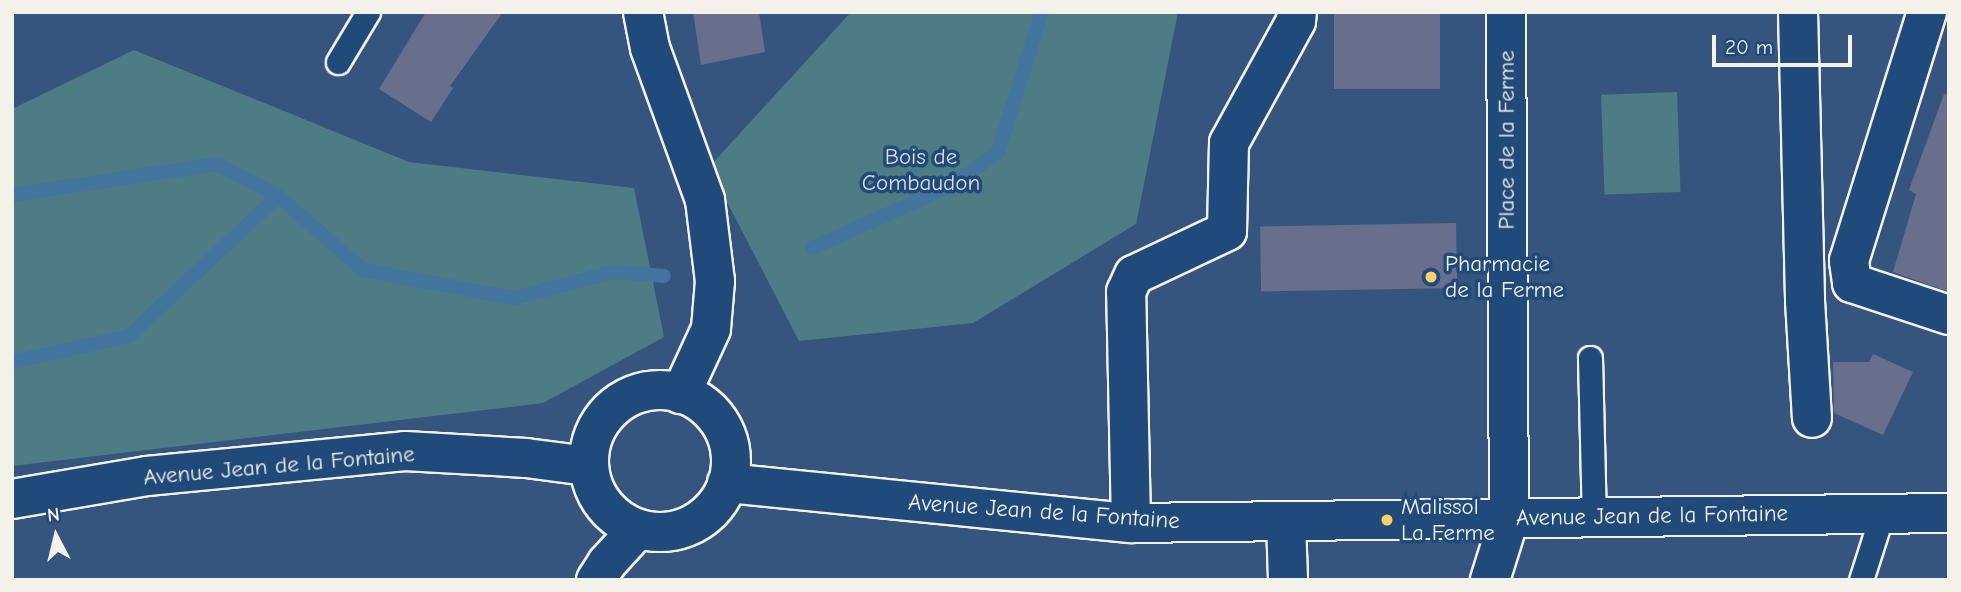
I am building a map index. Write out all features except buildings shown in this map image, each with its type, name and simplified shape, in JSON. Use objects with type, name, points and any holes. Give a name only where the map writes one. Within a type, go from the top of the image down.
[{"type":"street","points":[[643,12],[650,48],[705,200],[715,281],[710,329],[681,394]]},
{"type":"street","points":[[1131,523],[1126,292],[1134,275],[1227,231],[1229,143],[1296,21],[1297,12]]},
{"type":"street","name":"Place de la Ferme","points":[[1490,580],[1508,519],[1506,12]]},
{"type":"street","points":[[1798,12],[1805,301],[1812,418]]},
{"type":"street","points":[[1927,12],[1849,261],[1852,283],[1949,315]]},
{"type":"street","points":[[650,391],[681,394],[699,402],[717,419],[728,441],[731,462],[727,483],[713,509],[683,528],[656,532],[638,529],[608,510],[598,497],[588,466],[593,438],[612,408],[636,394],[650,391]]},
{"type":"street","name":"Avenue Jean de la Fontaine","points":[[12,499],[147,477],[405,451],[526,457],[588,466]]},
{"type":"street","name":"Avenue Jean de la Fontaine","points":[[727,483],[1131,523],[1949,513]]},
{"type":"street","points":[[1286,522],[1288,580]]},
{"type":"street","points":[[596,580],[607,563],[638,529]]},
{"type":"lane","points":[[338,62],[368,12]]},
{"type":"lane","points":[[1590,358],[1594,517]]},
{"type":"lane","points":[[1861,580],[1882,512]]},
{"type":"green space","name":"Bois de Combaudon","points":[[851,12],[1178,12],[1136,224],[973,323],[799,341],[709,167]]},
{"type":"green space","points":[[134,50],[409,162],[634,188],[664,337],[543,403],[12,466],[12,109]]},
{"type":"green space","points":[[1677,92],[1680,192],[1605,195],[1601,95]]},
{"type":"waterway","points":[[812,248],[955,184],[998,152],[1042,12]]},
{"type":"waterway","points":[[12,195],[218,164],[278,196]]},
{"type":"waterway","points":[[12,362],[129,336],[278,196],[363,270],[514,298],[613,272],[664,276]]},
{"type":"place","name":"Pharmacie de la Ferme","points":[[1431,277]]},
{"type":"place","name":"Malissol La Ferme","points":[[1387,520]]}]
